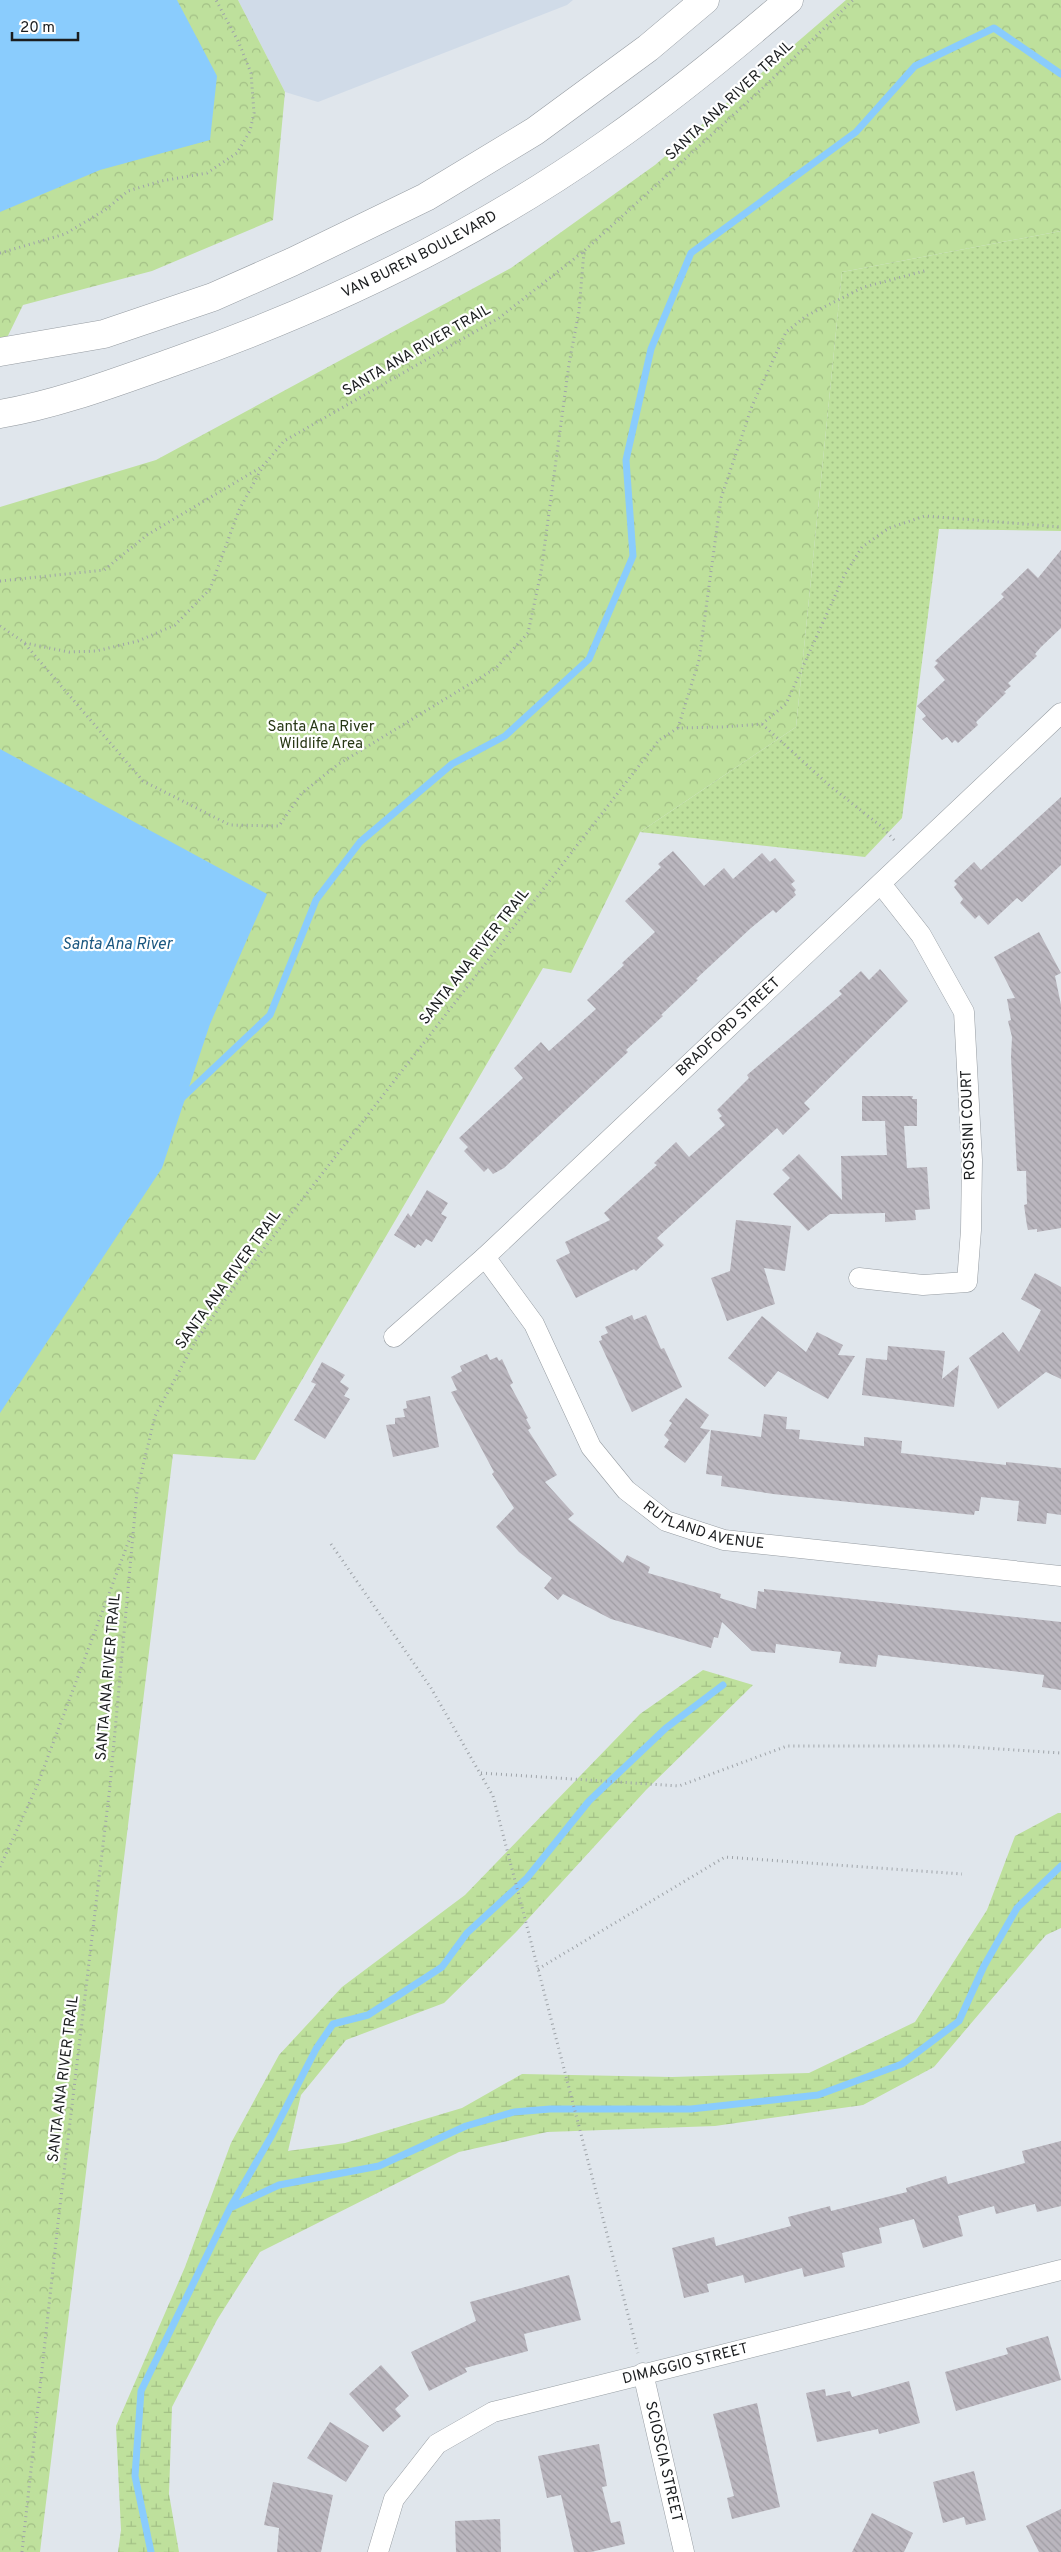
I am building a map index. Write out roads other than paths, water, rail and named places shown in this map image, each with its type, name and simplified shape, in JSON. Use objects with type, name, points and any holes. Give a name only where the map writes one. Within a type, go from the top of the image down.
[{"type":"main road","points":[[8,351],[104,334],[213,297],[292,262],[426,197],[535,131],[648,48],[705,0]]},
{"type":"main road","name":"VAN BUREN BOULEVARD","points":[[11,412],[102,387],[200,352],[302,313],[394,270],[510,206],[608,144],[718,61],[789,0]]},
{"type":"street","name":"BRADFORD STREET","points":[[394,1337],[485,1257],[1061,713]]},
{"type":"street","name":"ROSSINI COURT","points":[[859,1278],[923,1285],[967,1282],[971,1230],[972,1160],[964,1012],[921,935],[881,884]]},
{"type":"street","name":"RUTLAND AVENUE","points":[[485,1257],[534,1324],[591,1448],[626,1490],[666,1521],[724,1540],[1061,1576]]},
{"type":"street","name":"DIMAGGIO STREET","points":[[378,2552],[394,2499],[437,2444],[493,2412],[1061,2270]]},
{"type":"street","name":"SCIOSCIA STREET","points":[[643,2373],[684,2552]]},
{"type":"water","points":[[0,0],[177,0],[217,76],[210,140],[100,170],[0,212]]},
{"type":"water","name":"Santa Ana River","points":[[0,749],[267,894],[210,1024],[162,1168],[0,1413]]},
{"type":"waterway","points":[[182,1098],[270,1015],[316,900],[360,842],[452,764],[505,736],[589,659],[633,556],[626,460],[651,349],[691,253],[856,132],[915,66],[994,28],[1061,74]]},
{"type":"waterway","points":[[230,2208],[272,2135],[316,2049],[333,2024],[368,2015],[442,1967],[467,1933],[527,1878],[589,1801],[666,1728],[723,1685]]},
{"type":"waterway","points":[[151,2552],[135,2476],[141,2391],[230,2208],[279,2185],[379,2166],[466,2126],[514,2112],[550,2109],[691,2109],[818,2095],[902,2064],[959,2021],[984,1966],[1017,1908],[1061,1866]]},
{"type":"park label","name":"Santa Ana River Wildlife Area","points":[[321,736]]}]
